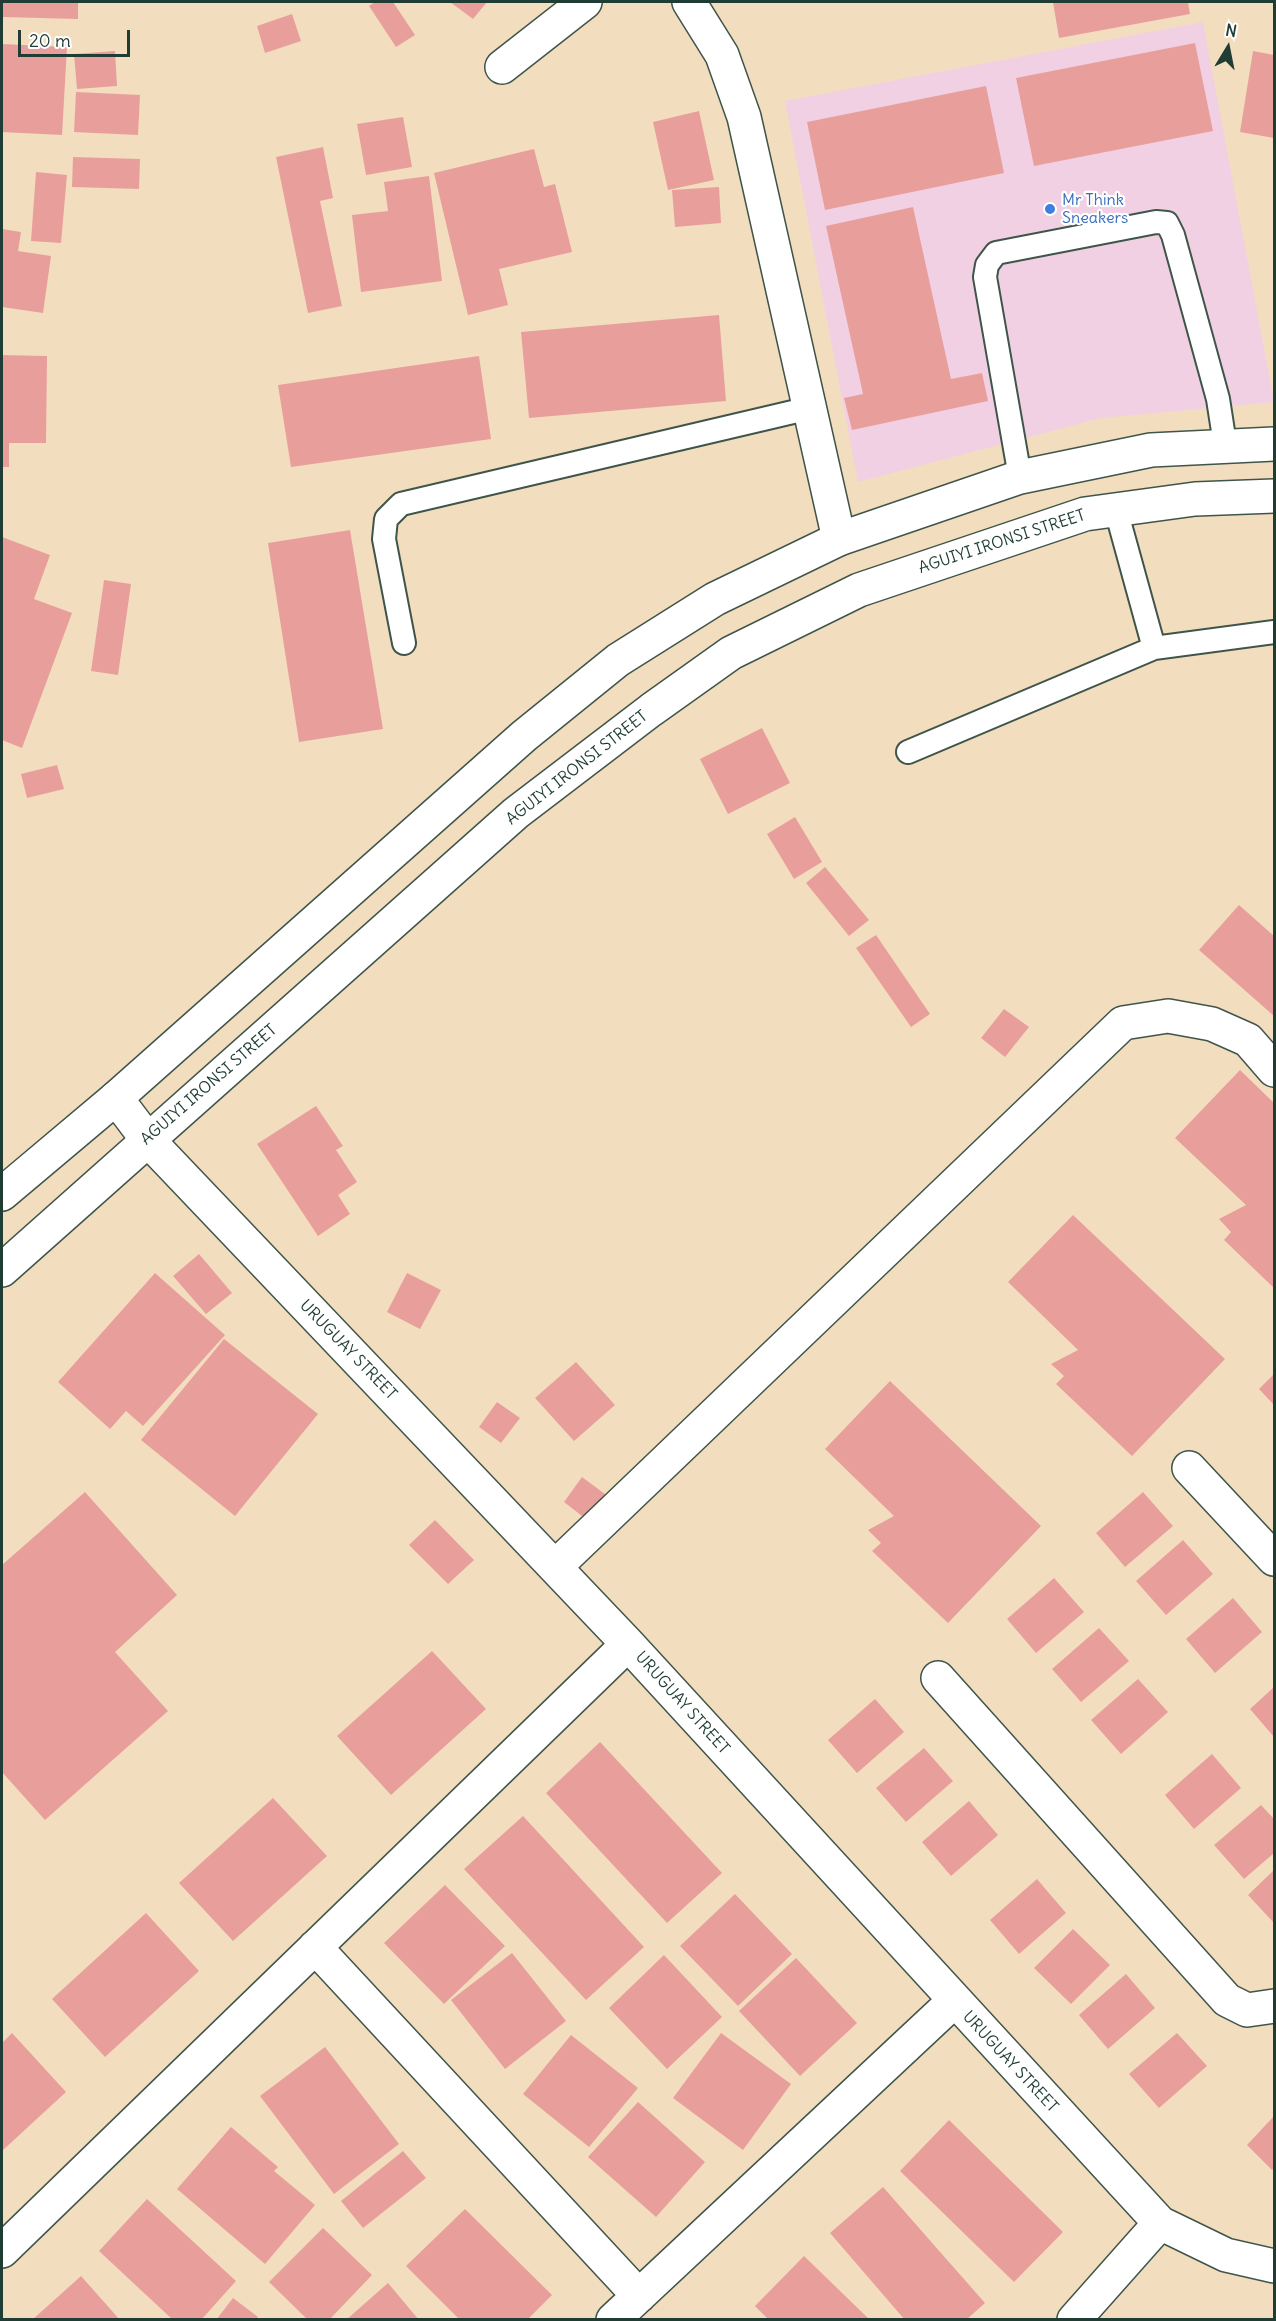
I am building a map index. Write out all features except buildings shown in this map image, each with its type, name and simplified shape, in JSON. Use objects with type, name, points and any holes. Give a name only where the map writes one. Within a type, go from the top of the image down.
[{"type":"street","points":[[502,67],[585,2]]},
{"type":"street","points":[[689,2],[722,55],[744,117],[839,539]]},
{"type":"street","points":[[2,1194],[116,1098],[524,736],[618,660],[715,599],[839,539],[1020,477],[1151,450],[1225,444],[1275,444]]},
{"type":"street","name":"AGUIYI IRONSI STREET","points":[[2,1270],[147,1139],[259,1044],[516,813],[731,652],[859,590],[1085,514],[1195,499],[1275,496]]},
{"type":"street","points":[[555,1567],[1123,1023],[1168,1016],[1212,1024],[1248,1040],[1275,1070]]},
{"type":"street","name":"URUGUAY STREET","points":[[116,1098],[147,1139],[628,1644],[1160,2223],[1226,2255],[1275,2266]]},
{"type":"street","points":[[1189,1468],[1275,1559]]},
{"type":"street","points":[[2,2251],[628,1644]]},
{"type":"street","points":[[938,1677],[1227,2000],[1246,2010],[1275,2006]]},
{"type":"street","points":[[315,1947],[639,2296]]},
{"type":"street","points":[[613,2319],[954,2001]]},
{"type":"street","points":[[1074,2319],[1160,2223]]},
{"type":"lane","points":[[1020,477],[985,277],[987,265],[996,253],[1156,222],[1167,224],[1173,235],[1218,399],[1225,444]]},
{"type":"lane","points":[[404,643],[384,539],[386,519],[401,504],[810,408]]},
{"type":"lane","points":[[1116,510],[1154,648]]},
{"type":"lane","points":[[908,753],[1154,648],[1275,632]]},
{"type":"shaded area","points":[[1203,22],[1274,402],[1101,418],[858,482],[785,101]]},
{"type":"place","name":"Mr Think Sneakers","points":[[1050,209]]}]
